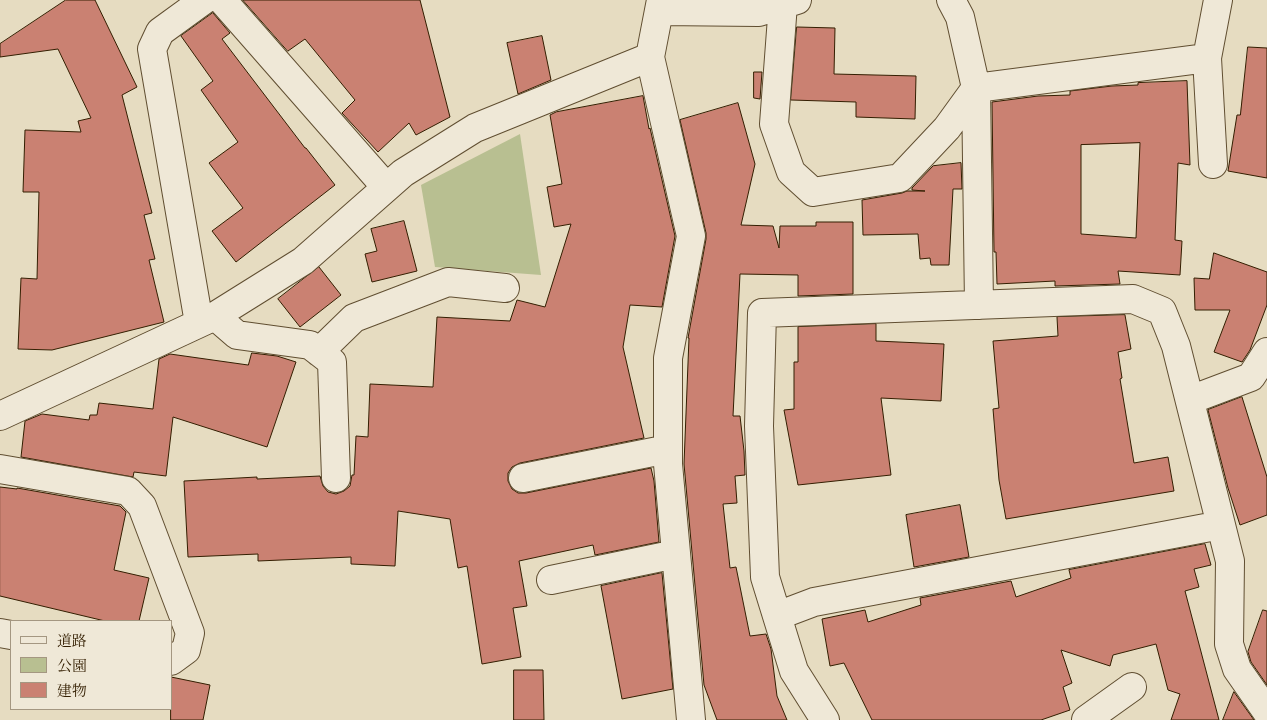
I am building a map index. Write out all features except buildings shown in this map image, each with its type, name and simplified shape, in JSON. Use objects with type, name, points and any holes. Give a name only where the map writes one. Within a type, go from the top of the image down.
[{"type":"street","points":[[204,0],[160,32],[152,49],[207,320]]},
{"type":"street","points":[[222,0],[386,187]]},
{"type":"street","points":[[951,0],[960,17],[976,88],[979,305]]},
{"type":"street","points":[[1213,164],[1207,58],[1218,0]]},
{"type":"street","points":[[691,720],[668,464],[668,358],[691,236],[650,56],[660,5],[759,12],[790,2],[774,124],[791,172],[813,192],[900,178],[947,128],[976,88],[1207,58]]},
{"type":"street","points":[[0,416],[207,320],[303,261],[403,173],[476,128],[650,56]]},
{"type":"street","points":[[319,352],[354,318],[448,282],[505,288]]},
{"type":"street","points":[[825,720],[794,670],[765,577],[759,426],[762,313],[1133,299],[1162,311],[1176,346],[1230,561],[1229,644],[1237,669],[1267,712]]},
{"type":"street","points":[[207,320],[237,335],[310,345],[332,362],[336,478]]},
{"type":"street","points":[[1190,400],[1251,377],[1267,352]]},
{"type":"street","points":[[523,478],[668,449]]},
{"type":"street","points":[[0,469],[128,491],[142,506],[190,633],[186,650],[172,660]]},
{"type":"street","points":[[777,616],[814,602],[1221,525]]},
{"type":"street","points":[[551,580],[676,554]]},
{"type":"street","points":[[1086,720],[1132,687]]},
{"type":"green space","points":[[520,134],[541,275],[435,267],[421,185]]}]
